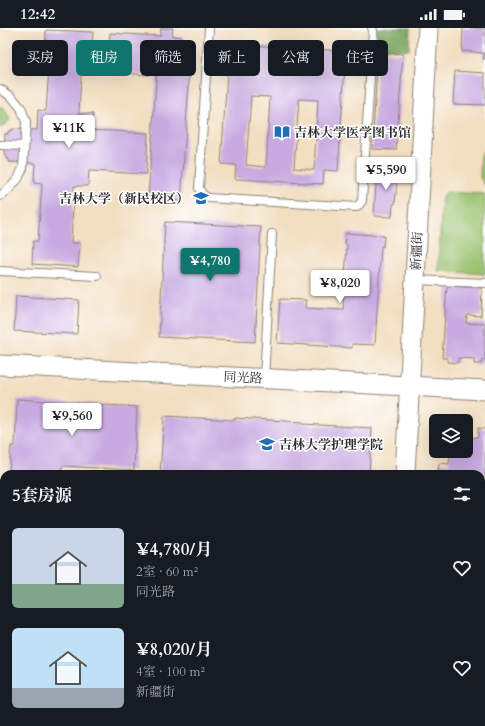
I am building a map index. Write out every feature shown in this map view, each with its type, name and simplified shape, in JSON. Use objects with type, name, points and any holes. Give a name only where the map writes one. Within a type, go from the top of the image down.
[{"type":"street","name":"新疆街","points":[[405,470],[428,28]]},
{"type":"street","name":"同光路","points":[[0,365],[485,390]]},
{"type":"lane","points":[[209,28],[199,188],[202,194],[208,198],[357,207],[362,201],[372,28]]},
{"type":"lane","points":[[0,90],[12,98],[21,108],[26,122],[23,168],[18,179],[0,196]]},
{"type":"lane","points":[[0,145],[24,146]]},
{"type":"lane","points":[[264,379],[272,234]]},
{"type":"lane","points":[[0,271],[97,276]]},
{"type":"lane","points":[[415,280],[485,284]]},
{"type":"green space","points":[[377,28],[410,28],[409,50],[388,49],[388,40],[376,40]]},
{"type":"green space","points":[[0,106],[6,112],[10,120],[0,128]]},
{"type":"green space","points":[[485,150],[485,185],[480,177],[481,155]]},
{"type":"green space","points":[[446,192],[485,194],[485,274],[438,271],[442,197]]},
{"type":"building","points":[[161,28],[173,28],[172,36],[182,37],[182,40],[140,40],[140,74],[132,74],[132,40],[110,40],[110,33],[160,36]]},
{"type":"building","points":[[463,28],[485,28],[485,59],[483,59],[484,53],[462,51]]},
{"type":"building","points":[[46,30],[93,32],[92,40],[76,40],[76,76],[81,76],[79,113],[93,114],[92,130],[148,133],[146,174],[89,171],[88,186],[74,186],[71,243],[80,243],[78,267],[32,264],[33,241],[38,241],[42,184],[34,183],[35,163],[9,162],[9,159],[6,159],[6,156],[4,155],[5,134],[8,134],[8,131],[11,131],[11,129],[37,130],[38,110],[46,111],[48,76],[68,76],[68,40],[46,40]]},
{"type":"building","name":"吉林大学医学图书馆","points":[[260,46],[268,46],[268,76],[324,76],[324,50],[332,50],[332,76],[344,76],[338,171],[324,170],[323,184],[235,179],[236,165],[221,164],[227,76],[260,76]],"holes":[[[251,96],[270,97],[266,167],[246,165]],[[299,99],[318,100],[314,170],[294,168]]]},
{"type":"building","points":[[388,53],[403,54],[396,150],[372,149],[377,76],[388,76]]},
{"type":"building","points":[[455,71],[485,73],[485,105],[453,104]]},
{"type":"building","points":[[156,76],[189,76],[181,201],[148,199]]},
{"type":"building","points":[[377,167],[398,168],[395,204],[393,204],[392,217],[374,216]]},
{"type":"building","points":[[165,222],[261,227],[255,342],[159,337]]},
{"type":"building","points":[[346,233],[384,236],[383,247],[381,246],[375,345],[352,344],[352,348],[277,343],[280,299],[306,300],[305,308],[343,310],[347,245],[345,244]]},
{"type":"building","points":[[447,286],[482,288],[481,316],[467,315],[466,323],[485,324],[485,360],[482,360],[481,364],[474,364],[474,359],[458,358],[458,363],[448,362],[448,358],[442,358]]},
{"type":"building","points":[[16,296],[79,300],[77,334],[14,331]]},
{"type":"building","points":[[17,399],[137,407],[134,470],[62,466],[62,470],[9,470],[11,446],[15,446]]},
{"type":"building","points":[[164,416],[235,420],[235,418],[372,428],[369,470],[160,470]]},
{"type":"building","points":[[478,428],[485,429],[485,470],[438,470],[439,463],[449,464],[450,458],[473,458],[473,438],[478,437]]},
{"type":"place","name":"吉林大学医学图书馆","points":[[282,132]]},
{"type":"place","name":"吉林大学（新民校区）","points":[[201,198]]},
{"type":"place","name":"吉林大学护理学院","points":[[267,444]]}]
